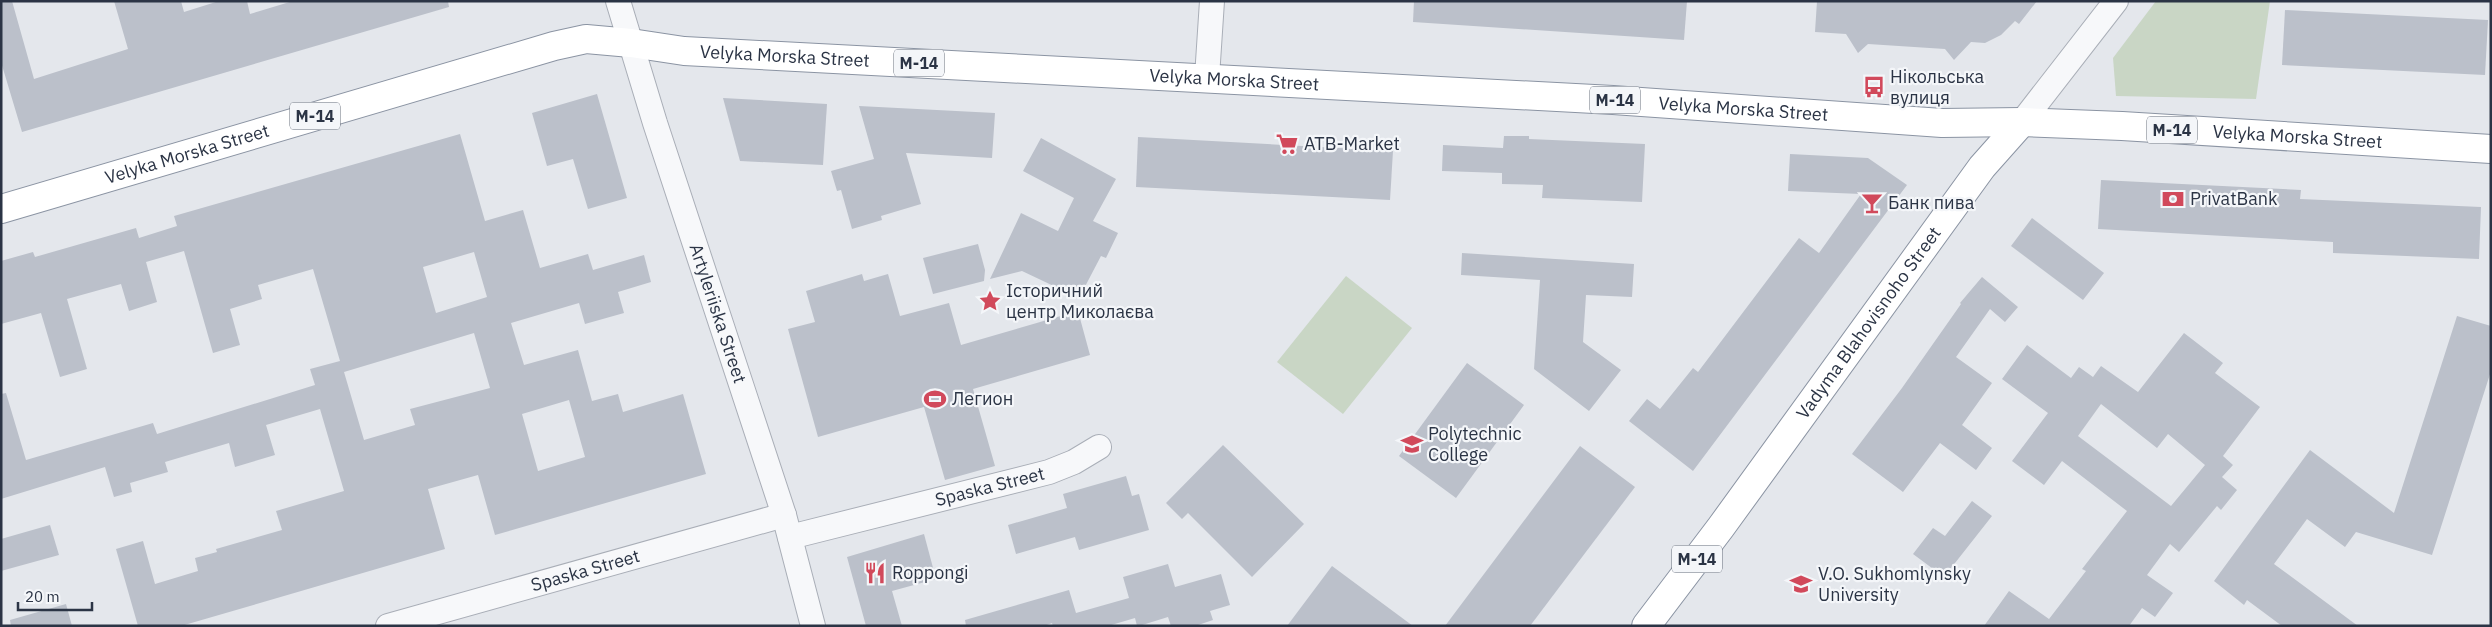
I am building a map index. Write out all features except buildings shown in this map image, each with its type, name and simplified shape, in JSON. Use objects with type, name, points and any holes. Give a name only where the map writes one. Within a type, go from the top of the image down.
[{"type":"highway","name":"Velyka Morska Street","points":[[1,209],[554,46],[586,39],[684,51],[1613,100],[1942,123],[2022,122],[2122,126],[2491,149]]},
{"type":"highway","name":"Vadyma Blahovisnoho Street","points":[[1646,626],[1721,527],[1982,167],[2022,122]]},
{"type":"street","name":"Artyleriiska Street","points":[[618,1],[658,132],[787,526],[813,626]]},
{"type":"street","points":[[1207,78],[1212,1]]},
{"type":"street","name":"Vadyma Blahovisnoho Street","points":[[2022,122],[2116,1]]},
{"type":"street","name":"Spaska Street","points":[[388,626],[787,526],[1049,472],[1074,462],[1099,447]]},
{"type":"green space","points":[[2156,1],[2270,1],[2256,99],[2116,96],[2113,58]]},
{"type":"green space","points":[[1346,276],[1412,328],[1343,414],[1277,362]]},
{"type":"place","name":"Нікольська вулиця","points":[[1874,87]]},
{"type":"place","name":"ATB-Market","points":[[1287,144]]},
{"type":"place","name":"PrivatBank","points":[[2173,199]]},
{"type":"place","name":"Банк пива","points":[[1872,203]]},
{"type":"place","name":"Історичний центр Миколаєва","points":[[990,301]]},
{"type":"place","name":"Легион","points":[[935,399]]},
{"type":"place","name":"Polytechnic College","points":[[1412,444]]},
{"type":"place","name":"Roppongi","points":[[875,573]]},
{"type":"place","name":"V.O. Sukhomlynsky University","points":[[1801,584]]}]
